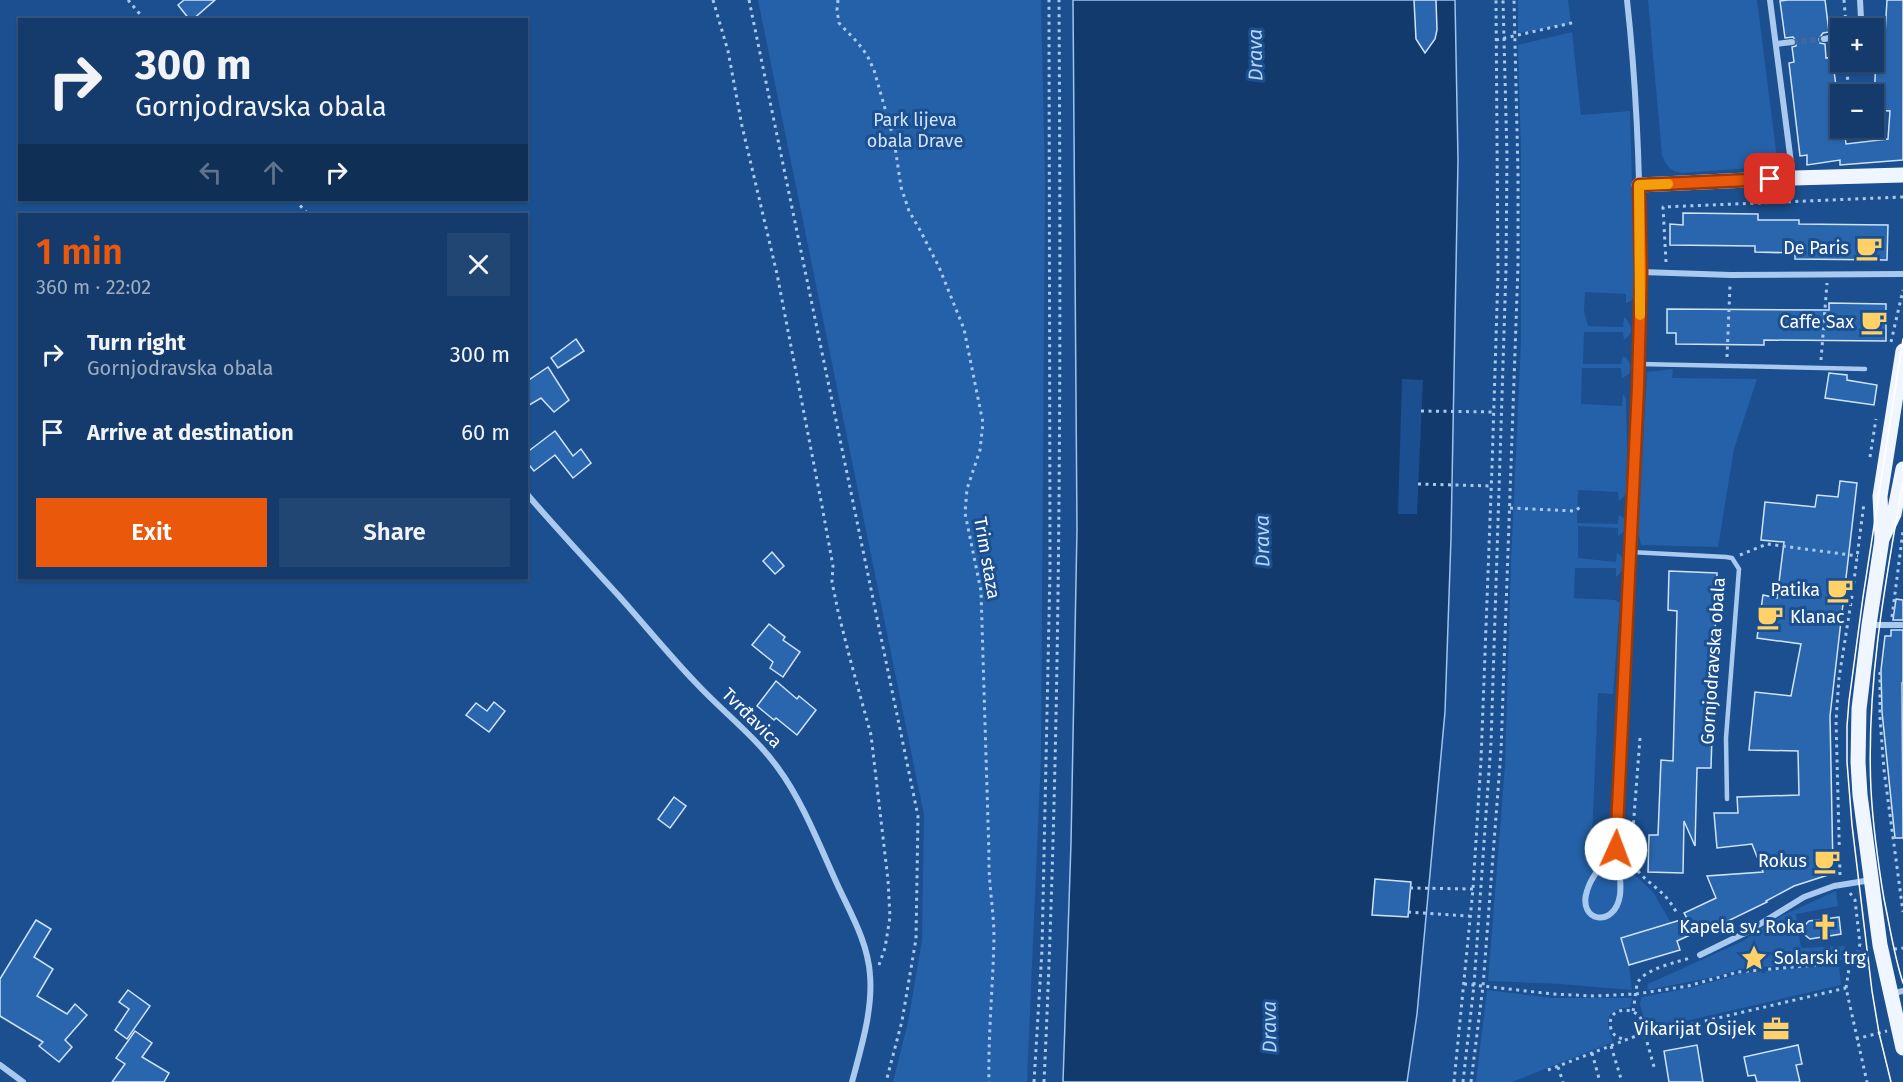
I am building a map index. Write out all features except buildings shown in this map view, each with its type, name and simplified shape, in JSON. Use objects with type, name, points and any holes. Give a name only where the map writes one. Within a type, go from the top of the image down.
[{"type":"main road","points":[[1639,185],[1903,175]]},
{"type":"main road","points":[[1896,351],[1880,496],[1882,539],[1859,709],[1858,762],[1860,795],[1880,945],[1897,993],[1898,1028],[1903,1048]]},
{"type":"main road","points":[[1882,539],[1894,514],[1903,469]]},
{"type":"street","points":[[1616,849],[1599,868],[1587,889],[1585,900],[1587,910],[1593,916],[1602,919],[1616,908],[1620,896],[1616,849],[1639,364],[1641,272],[1636,90],[1627,0]]},
{"type":"street","points":[[1770,0],[1793,178]]},
{"type":"street","points":[[1860,0],[1861,18]]},
{"type":"street","points":[[1824,39],[1830,38]]},
{"type":"street","points":[[1776,44],[1792,42]]},
{"type":"street","points":[[1641,272],[1731,275],[1903,274]]},
{"type":"street","name":"Tvrđavica","points":[[528,495],[674,660],[762,748],[780,770],[813,833],[862,938],[868,959],[870,976],[867,1017],[852,1082]]},
{"type":"street","points":[[1869,625],[1903,625]]},
{"type":"street","points":[[1700,955],[1747,932],[1804,897],[1842,884],[1871,880]]},
{"type":"street","points":[[0,1065],[23,1082]]},
{"type":"lane","points":[[1639,364],[1865,369]]},
{"type":"lane","name":"Gornjodravska obala","points":[[1630,552],[1732,558],[1739,569],[1726,738],[1727,799]]},
{"type":"path","points":[[129,0],[143,18]]},
{"type":"path","points":[[713,0],[728,51],[742,126],[777,274],[833,566],[832,582],[838,611],[871,735],[888,880],[890,917],[879,966],[870,976]]},
{"type":"path","points":[[749,0],[918,816],[916,939],[902,1021],[886,1082]]},
{"type":"path","name":"Trim staza","points":[[838,0],[839,23],[867,55],[874,70],[894,140],[909,212],[939,267],[964,329],[983,423],[980,450],[967,489],[965,513],[981,591],[988,870],[994,939],[989,1082]]},
{"type":"path","points":[[1034,1082],[1042,950],[1050,570],[1049,0]]},
{"type":"path","points":[[1044,1082],[1057,645],[1061,293],[1059,0]]},
{"type":"path","points":[[1454,1082],[1473,890],[1481,760],[1498,274],[1496,0]]},
{"type":"path","points":[[1463,1082],[1474,985],[1492,720],[1506,269],[1507,156],[1503,0]]},
{"type":"path","points":[[1471,1082],[1483,986],[1501,751],[1518,266],[1514,0]]},
{"type":"path","points":[[1844,0],[1847,18]]},
{"type":"path","points":[[1496,40],[1575,22]]},
{"type":"path","points":[[1857,138],[1858,142]]},
{"type":"path","points":[[1666,272],[1664,207],[1903,197]]},
{"type":"path","points":[[296,201],[307,213]]},
{"type":"path","points":[[1726,366],[1731,275]]},
{"type":"path","points":[[1821,368],[1827,275]]},
{"type":"path","points":[[1896,351],[1903,290]]},
{"type":"path","points":[[1421,411],[1494,412]]},
{"type":"path","points":[[1869,465],[1876,418]]},
{"type":"path","points":[[1418,484],[1491,486]]},
{"type":"path","points":[[1865,499],[1839,678],[1836,721],[1840,873],[1842,884],[1855,900],[1860,944],[1857,955],[1851,962],[1846,988],[1867,1082]]},
{"type":"path","points":[[1510,508],[1575,511],[1582,506]]},
{"type":"path","points":[[1891,626],[1903,529]]},
{"type":"path","points":[[1732,558],[1767,544],[1858,555]]},
{"type":"path","points":[[1880,668],[1880,718],[1884,770],[1903,912]]},
{"type":"path","points":[[1640,738],[1632,863],[1665,896],[1678,915]]},
{"type":"path","points":[[1410,888],[1473,890]]},
{"type":"path","points":[[1408,912],[1470,916]]},
{"type":"path","points":[[1633,1011],[1638,982],[1645,975],[1700,955]]},
{"type":"path","points":[[1464,984],[1553,994],[1593,996],[1636,994],[1688,986],[1738,972],[1851,962]]},
{"type":"path","points":[[1645,1035],[1846,988]]},
{"type":"path","points":[[1626,1040],[1614,1034],[1611,1026],[1613,1017],[1624,1009],[1637,1014],[1655,1070]]},
{"type":"path","points":[[1548,1070],[1636,1036],[1641,1022]]},
{"type":"path","points":[[1856,1039],[1898,1028]]},
{"type":"path","points":[[1611,1046],[1622,1082]]},
{"type":"path","points":[[1592,1053],[1600,1082]]},
{"type":"path","points":[[1558,1066],[1563,1082]]},
{"type":"green space","name":"Park lijeva obala Drave","points":[[758,0],[1041,0],[1045,182],[1041,757],[1027,1082],[893,1082],[908,1022],[922,940],[924,815]]},
{"type":"green space","points":[[1518,0],[1568,0],[1571,24],[1518,33]]},
{"type":"green space","points":[[1648,0],[1757,0],[1778,166],[1682,173],[1674,171],[1667,165],[1662,155]]},
{"type":"green space","points":[[1572,32],[1581,115],[1630,111],[1635,295],[1631,301],[1626,303],[1626,294],[1585,292],[1584,311],[1588,326],[1623,327],[1624,317],[1631,326],[1631,332],[1624,340],[1623,332],[1584,332],[1583,364],[1621,364],[1623,356],[1629,362],[1630,371],[1622,378],[1621,368],[1582,368],[1581,404],[1622,406],[1623,394],[1626,398],[1628,490],[1619,501],[1618,492],[1578,490],[1577,523],[1618,524],[1619,515],[1625,519],[1625,529],[1618,536],[1618,528],[1578,526],[1578,558],[1616,562],[1617,552],[1624,565],[1616,577],[1616,568],[1575,568],[1574,598],[1615,600],[1620,603],[1613,694],[1598,693],[1592,839],[1607,840],[1622,863],[1653,892],[1671,923],[1621,938],[1629,965],[1632,990],[1488,981],[1505,766],[1521,341],[1521,153],[1518,45]]},
{"type":"green space","points":[[1673,369],[1672,378],[1757,379],[1734,449],[1718,547],[1641,545],[1638,532],[1647,372]]},
{"type":"green space","points":[[1836,891],[1838,906],[1796,914],[1801,948],[1845,946],[1842,960],[1740,969],[1714,977],[1647,990],[1648,984],[1743,941],[1775,919]]},
{"type":"green space","points":[[1839,965],[1841,985],[1647,1030],[1640,1004],[1642,997],[1694,987],[1743,973]]},
{"type":"green space","points":[[1487,990],[1553,998],[1632,998],[1630,1007],[1621,1008],[1609,1017],[1613,1042],[1512,1082],[1476,1082]]},
{"type":"water","name":"Drava","points":[[1073,0],[1455,0],[1458,160],[1451,538],[1445,712],[1417,1014],[1407,1082],[1063,1082],[1071,843],[1077,529]]},
{"type":"pier","points":[[1402,379],[1423,380],[1417,514],[1398,514]]},
{"type":"tunnel","points":[[1792,42],[1824,39]]},
{"type":"tram line","points":[[1891,1082],[1872,991],[1852,825],[1847,762],[1847,726],[1863,597],[1903,339]]},
{"type":"tram line","points":[[1903,482],[1878,635],[1870,751],[1872,804],[1878,858],[1892,941],[1903,983]]},
{"type":"slow traffic","points":[[1640,315],[1639,185],[1668,184]]},
{"type":"place","name":"De Paris","points":[[1869,248]]},
{"type":"place","name":"Caffe Sax","points":[[1874,322]]},
{"type":"place","name":"Patika","points":[[1840,590]]},
{"type":"place","name":"Klanac","points":[[1770,617]]},
{"type":"place","name":"Rokus","points":[[1827,861]]},
{"type":"place","name":"Kapela sv. Roka","points":[[1825,927]]},
{"type":"place","name":"Solarski trg","points":[[1754,958]]},
{"type":"place","name":"Vikarijat Osijek","points":[[1776,1029]]},
{"type":"route","points":[[1616,849],[1638,387],[1641,272],[1639,185],[1770,179]]}]
